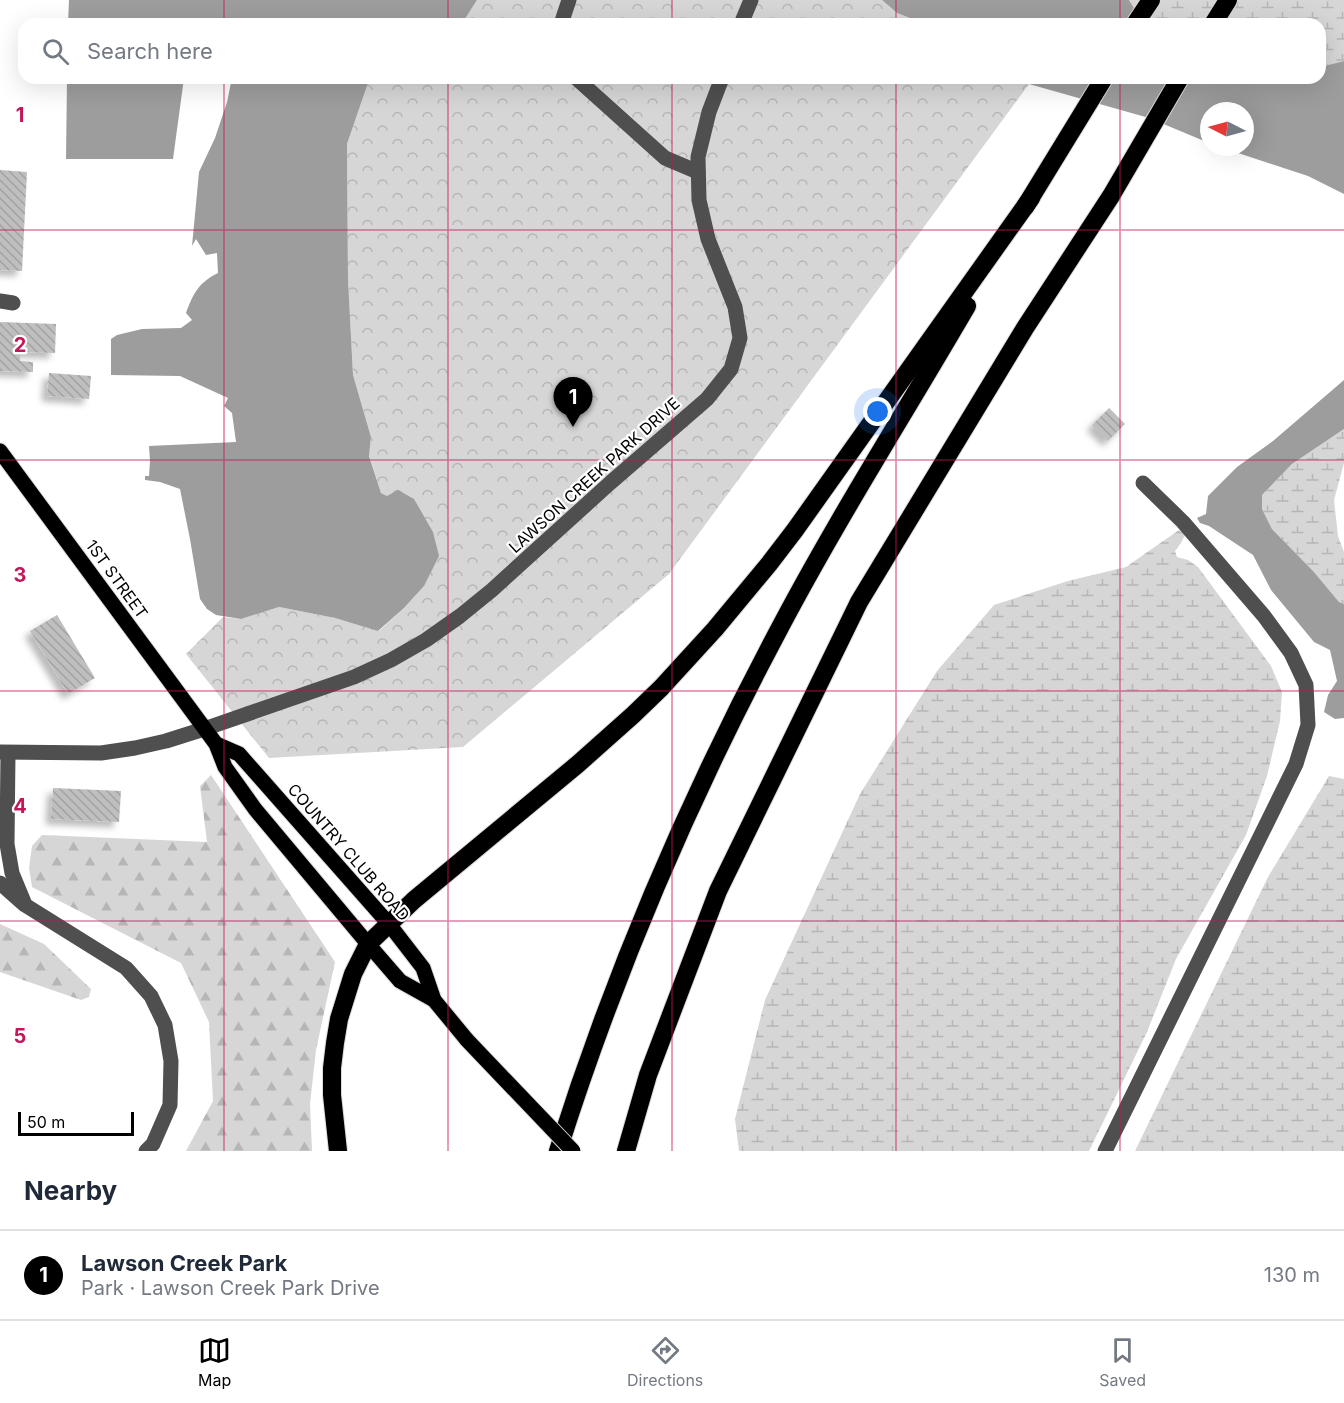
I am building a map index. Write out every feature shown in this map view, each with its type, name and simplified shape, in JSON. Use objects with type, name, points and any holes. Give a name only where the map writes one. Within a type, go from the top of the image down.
[{"type":"highway","points":[[1139,18],[1151,0]]},
{"type":"highway","points":[[1217,18],[1228,0]]},
{"type":"highway","points":[[558,1151],[617,983],[647,909],[691,807],[746,693],[836,526],[1100,84]]},
{"type":"highway","points":[[628,1151],[648,1075],[718,891],[859,602],[1025,328],[1111,196],[1176,84]]},
{"type":"highway","points":[[338,1151],[332,1095],[335,1042],[339,1020],[353,975],[368,944],[440,877],[625,722],[661,688],[715,629],[795,530],[1031,198]]},
{"type":"main road","name":"1ST STREET","points":[[0,451],[204,729]]},
{"type":"main road","name":"COUNTRY CLUB ROAD","points":[[204,729],[216,744],[225,767],[255,809],[368,944],[400,981],[434,1000]]},
{"type":"main road","name":"COUNTRY CLUB ROAD","points":[[216,744],[238,754],[389,924],[423,968],[434,1000],[467,1040],[573,1151]]},
{"type":"street","points":[[563,18],[569,0]]},
{"type":"street","points":[[744,18],[751,0]]},
{"type":"street","points":[[583,84],[665,158],[698,172]]},
{"type":"street","name":"LAWSON CREEK PARK DRIVE","points":[[4,753],[101,753],[166,741],[354,677],[391,660],[426,640],[492,590],[707,399],[731,369],[740,338],[735,307],[708,239],[699,200],[698,157],[709,112],[720,84]]},
{"type":"street","points":[[1105,1151],[1296,764],[1308,725],[1306,685],[1291,653],[1264,616],[1190,530],[1143,483]]},
{"type":"street","points":[[4,753],[7,844],[12,873],[25,905]]},
{"type":"street","points":[[0,883],[25,905],[126,968],[151,996],[165,1025],[171,1061],[170,1105],[153,1144],[146,1151]]},
{"type":"green space","points":[[477,0],[882,0],[897,13],[910,18],[466,18]]},
{"type":"green space","points":[[1129,0],[1344,0],[1344,61],[1326,66],[1326,18],[1140,18]]},
{"type":"green space","points":[[368,84],[1029,84],[669,574],[463,747],[269,758],[186,654],[223,617],[241,619],[279,607],[335,618],[379,631],[424,586],[387,496],[381,493],[369,455],[371,437],[353,375],[348,279],[347,144]]},
{"type":"green space","points":[[1344,429],[1344,463],[1334,500],[1338,536],[1344,552],[1344,604],[1339,602],[1314,572],[1272,529],[1262,509],[1262,495],[1292,464]]},
{"type":"green space","points":[[1179,530],[1185,535],[1175,551],[1177,557],[1188,560],[1198,567],[1271,666],[1282,692],[1280,721],[1267,776],[1246,835],[1176,959],[1147,1032],[1089,1151],[739,1151],[735,1119],[765,1000],[860,794],[937,671],[994,605],[1068,581],[1126,567]]},
{"type":"green space","points":[[211,775],[335,962],[316,1050],[310,1104],[312,1151],[186,1151],[213,1101],[209,1022],[181,963],[32,887],[29,868],[32,846],[42,835],[207,842],[200,786]]},
{"type":"green space","points":[[1329,776],[1344,779],[1344,1151],[1135,1151],[1268,877]]},
{"type":"green space","points":[[0,924],[44,944],[91,989],[89,997],[81,1000],[0,972]]},
{"type":"shaded area","points":[[69,0],[477,0],[466,18],[68,18]]},
{"type":"shaded area","points":[[882,0],[1129,0],[1140,18],[910,18],[897,13]]},
{"type":"shaded area","points":[[1344,61],[1344,194],[1308,176],[1247,156],[1254,156],[1254,102],[1200,102],[1200,139],[1149,118],[1029,84],[1326,84],[1326,66]]},
{"type":"shaded area","points":[[67,84],[183,84],[173,159],[66,159]]},
{"type":"shaded area","points":[[231,84],[368,84],[347,144],[348,279],[353,375],[371,437],[369,456],[381,493],[387,496],[398,490],[414,499],[433,532],[439,556],[424,586],[378,631],[335,618],[279,607],[241,619],[216,615],[207,609],[200,599],[180,489],[145,480],[145,476],[149,476],[149,446],[236,442],[232,413],[224,406],[228,398],[180,376],[111,375],[111,339],[117,335],[142,329],[181,328],[192,320],[186,313],[198,289],[206,280],[218,273],[217,253],[206,255],[196,239],[192,246],[199,172],[215,138]]},
{"type":"shaded area","points":[[1344,380],[1344,429],[1292,464],[1262,495],[1262,509],[1272,529],[1314,572],[1339,602],[1344,604],[1344,718],[1335,719],[1324,712],[1328,695],[1337,681],[1330,650],[1314,642],[1271,590],[1253,555],[1209,526],[1200,523],[1197,518],[1206,514],[1208,496],[1237,467],[1273,441]]},
{"type":"building","points":[[0,170],[27,172],[22,271],[0,270]]},
{"type":"building","points":[[0,322],[56,324],[55,353],[20,352],[20,361],[33,362],[33,372],[0,371]]},
{"type":"building","points":[[49,373],[91,376],[89,399],[47,396]]},
{"type":"building","points":[[1109,408],[1125,424],[1108,441],[1092,425]]},
{"type":"building","points":[[57,615],[95,678],[68,694],[30,631]]},
{"type":"building","points":[[53,788],[121,791],[119,822],[51,819]]},
{"type":"place","name":"Lawson Creek Park","points":[[573,427]]}]
